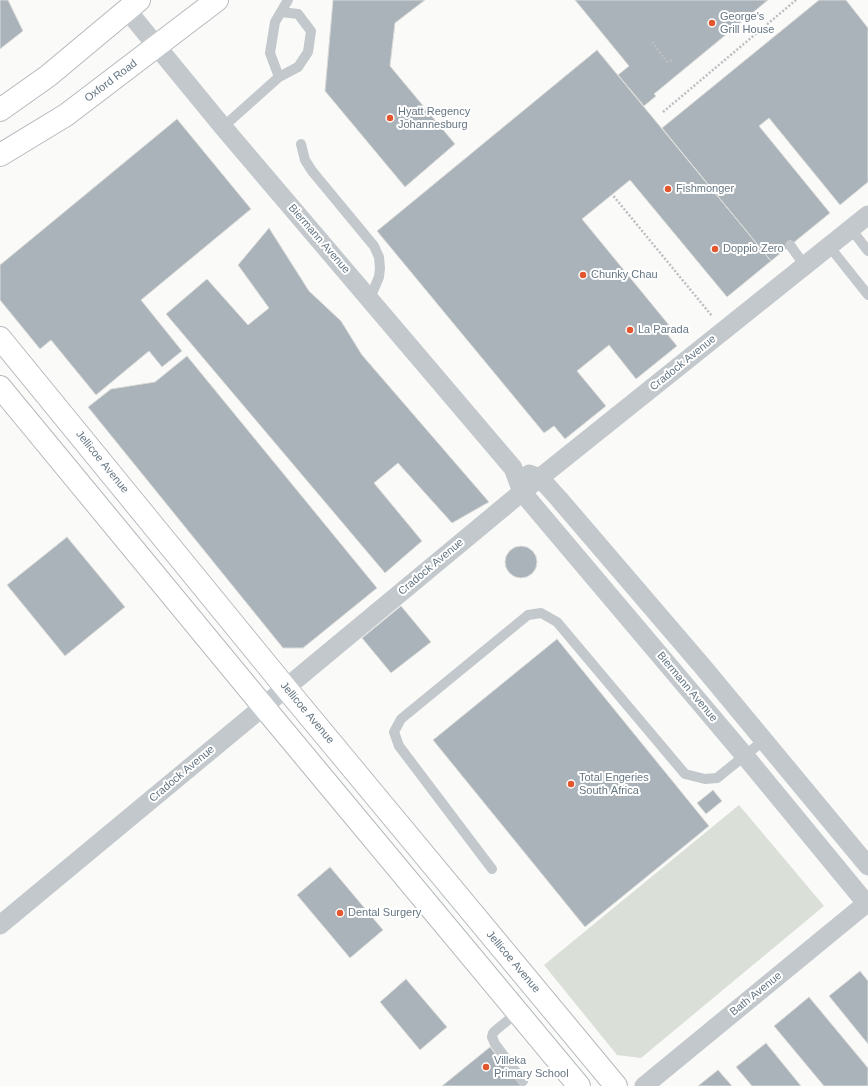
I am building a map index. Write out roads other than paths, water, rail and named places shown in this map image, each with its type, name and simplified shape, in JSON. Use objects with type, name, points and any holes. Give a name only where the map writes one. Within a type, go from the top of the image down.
[{"type":"main road","name":"Oxford Road","points":[[0,155],[66,115],[217,0]]},
{"type":"main road","points":[[0,110],[48,76],[133,5]]},
{"type":"main road","name":"Jellicoe Avenue","points":[[0,338],[285,687],[616,1086]]},
{"type":"main road","points":[[0,387],[579,1086]]},
{"type":"street","name":"Biermann Avenue","points":[[133,5],[157,46],[223,127],[513,468],[522,492],[746,756],[867,903]]},
{"type":"street","name":"Cradock Avenue","points":[[0,925],[285,687],[522,492],[868,215]]},
{"type":"street","name":"Biermann Avenue","points":[[513,468],[540,478],[559,499],[868,866]]},
{"type":"street","points":[[684,683],[702,667]]},
{"type":"street","name":"Bath Avenue","points":[[644,1086],[867,903]]},
{"type":"lane","points":[[279,76],[270,54],[275,22],[288,0]]},
{"type":"lane","points":[[223,127],[279,76],[298,67],[308,52],[311,31],[298,14],[281,12]]},
{"type":"lane","points":[[301,144],[305,160],[312,171],[374,246],[380,268],[377,286],[370,298]]},
{"type":"lane","points":[[851,229],[868,251]]},
{"type":"lane","points":[[790,245],[805,266]]},
{"type":"lane","points":[[829,246],[868,295]]},
{"type":"lane","points":[[492,869],[399,746],[394,732],[401,719],[528,615],[541,614],[557,622],[685,774],[705,779],[717,778],[763,741]]},
{"type":"lane","points":[[518,1012],[496,1030],[492,1037],[495,1044],[523,1080]]},
{"type":"place","name":"George's Grill House","points":[[712,23]]},
{"type":"place","name":"Hyatt Regency Johannesburg","points":[[390,118]]},
{"type":"place","name":"Fishmonger","points":[[668,189]]},
{"type":"place","name":"Doppio Zero","points":[[715,249]]},
{"type":"place","name":"Chunky Chau","points":[[583,275]]},
{"type":"place","name":"La Parada","points":[[630,330]]},
{"type":"place","name":"Total Engeries South Africa","points":[[571,784]]},
{"type":"place","name":"Dental Surgery","points":[[340,913]]},
{"type":"place","name":"Villeka Primary School","points":[[486,1067]]}]
